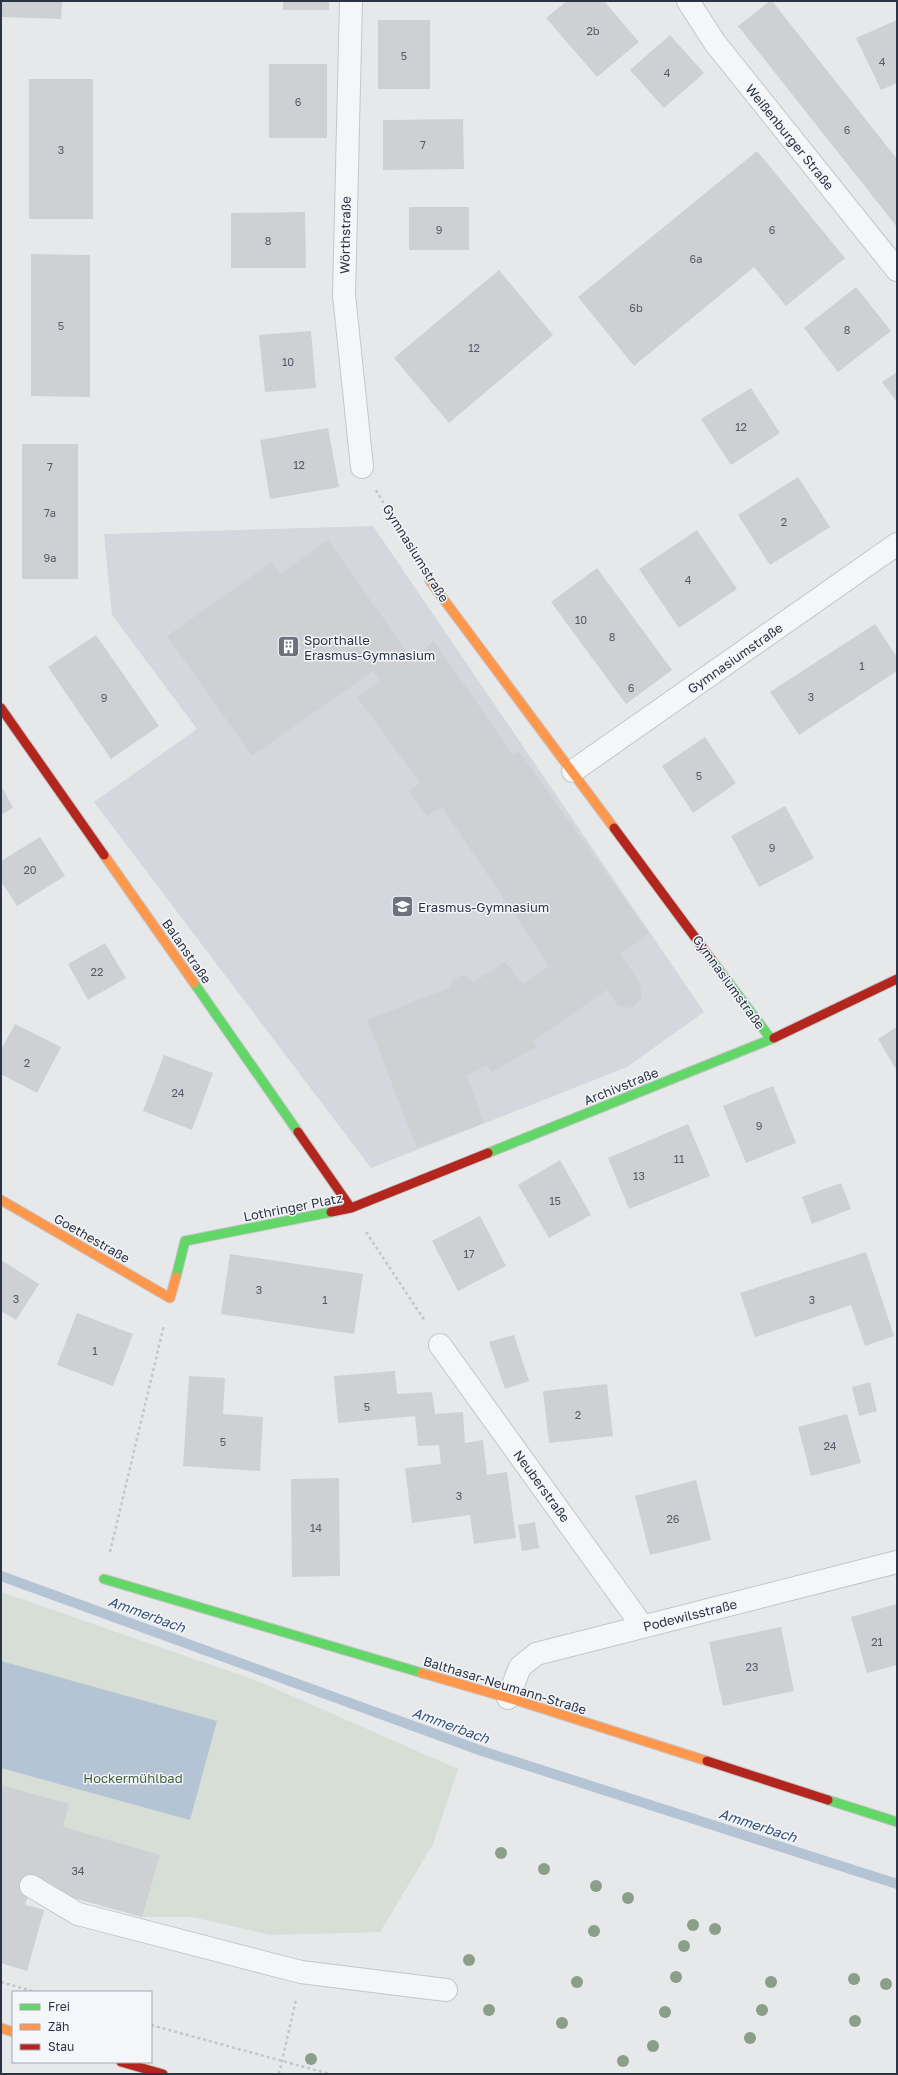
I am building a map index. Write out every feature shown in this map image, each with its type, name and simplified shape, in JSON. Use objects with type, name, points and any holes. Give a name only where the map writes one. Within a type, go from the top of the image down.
[{"type":"street","name":"Wörthstraße","points":[[351,1],[344,295],[362,467]]},
{"type":"street","name":"Weißenburger Straße","points":[[688,1],[715,43],[897,270]]},
{"type":"street","name":"Gymnasiumstraße","points":[[573,771],[897,544]]},
{"type":"street","name":"Gymnasiumstraße","points":[[430,581],[573,771],[771,1039]]},
{"type":"street","name":"Balanstraße","points":[[1,708],[351,1208]]},
{"type":"street","name":"Archivstraße","points":[[351,1208],[771,1039],[897,979]]},
{"type":"street","name":"Goethestraße","points":[[1,1200],[170,1298]]},
{"type":"street","name":"Lothringer Platz","points":[[170,1298],[185,1241],[351,1208]]},
{"type":"street","name":"Neuberstraße","points":[[440,1345],[643,1627]]},
{"type":"street","name":"Podewilsstraße","points":[[508,1698],[520,1667],[536,1654],[897,1562]]},
{"type":"street","name":"Balthasar-Neumann-Straße","points":[[104,1579],[508,1698],[897,1822]]},
{"type":"street","points":[[31,1886],[78,1914],[301,1972],[446,1990]]},
{"type":"street","points":[[1,2028],[12,2032]]},
{"type":"street","points":[[124,2063],[163,2074]]},
{"type":"path","name":"Gymnasiumstraße","points":[[362,467],[430,581]]},
{"type":"path","name":"Lothringer Platz","points":[[351,1208],[440,1345]]},
{"type":"path","points":[[112,1545],[170,1298]]},
{"type":"path","points":[[279,2074],[301,1972]]},
{"type":"path","points":[[1,1982],[32,1991]]},
{"type":"path","points":[[152,2025],[330,2074]]},
{"type":"shaded area","name":"Erasmus-Gymnasium","points":[[373,526],[704,1012],[627,1067],[371,1168],[94,802],[197,729],[112,615],[104,534]]},
{"type":"green space","name":"Hockermühlbad","points":[[1,1592],[260,1682],[458,1769],[433,1844],[380,1932],[271,1935],[192,1917],[142,1917],[31,1886],[25,1905],[44,1910],[27,1971],[1,1963]]},
{"type":"water","points":[[1,1661],[217,1721],[190,1820],[1,1768]]},
{"type":"building","points":[[1,1],[62,1],[61,19],[1,17]]},
{"type":"building","points":[[283,1],[329,1],[329,10],[283,10]]},
{"type":"building","points":[[567,1],[604,1],[639,42],[597,77],[546,18]]},
{"type":"building","points":[[772,1],[897,159],[897,227],[738,26]]},
{"type":"building","points":[[378,20],[430,20],[430,89],[378,89]]},
{"type":"building","points":[[897,20],[897,83],[881,90],[856,38]]},
{"type":"building","points":[[670,35],[704,73],[664,108],[630,70]]},
{"type":"building","points":[[269,64],[327,64],[327,138],[269,138]]},
{"type":"building","points":[[29,79],[93,79],[93,219],[29,219]]},
{"type":"building","points":[[463,119],[464,169],[383,170],[383,120]]},
{"type":"building","points":[[757,151],[845,258],[786,306],[754,267],[634,366],[578,297]]},
{"type":"building","points":[[409,207],[469,207],[469,250],[409,250]]},
{"type":"building","points":[[305,212],[306,268],[231,268],[231,213]]},
{"type":"building","points":[[31,254],[90,255],[90,397],[31,396]]},
{"type":"building","points":[[499,270],[553,335],[449,423],[394,358]]},
{"type":"building","points":[[856,287],[891,331],[838,372],[804,328]]},
{"type":"building","points":[[311,331],[316,388],[265,392],[259,335]]},
{"type":"building","points":[[897,372],[897,402],[882,382]]},
{"type":"building","points":[[751,388],[780,433],[731,465],[701,419]]},
{"type":"building","points":[[328,428],[339,487],[270,499],[260,440]]},
{"type":"building","points":[[22,444],[78,444],[78,579],[22,579]]},
{"type":"building","points":[[798,477],[830,527],[770,565],[738,515]]},
{"type":"building","points":[[697,530],[737,589],[679,628],[639,569]]},
{"type":"building","points":[[328,540],[412,659],[434,641],[513,755],[519,751],[649,933],[620,954],[640,983],[642,998],[631,1008],[618,1006],[607,990],[533,1041],[536,1047],[492,1072],[486,1065],[467,1076],[484,1123],[417,1148],[367,1020],[449,988],[454,979],[464,975],[474,982],[505,962],[523,984],[549,966],[442,807],[427,816],[409,791],[420,783],[357,697],[380,681],[373,671],[252,756],[167,636],[272,562],[280,574]]},
{"type":"building","points":[[597,568],[672,670],[626,704],[551,602]]},
{"type":"building","points":[[875,624],[897,657],[897,671],[799,735],[770,692]]},
{"type":"building","points":[[96,635],[159,726],[111,759],[48,667]]},
{"type":"building","points":[[705,737],[736,783],[693,813],[662,766]]},
{"type":"building","points":[[1,785],[13,808],[1,815]]},
{"type":"building","points":[[785,806],[814,858],[759,887],[731,836]]},
{"type":"building","points":[[40,837],[65,876],[17,906],[1,881],[1,861]]},
{"type":"building","points":[[105,943],[126,978],[88,1000],[68,964]]},
{"type":"building","points":[[15,1024],[61,1047],[37,1093],[1,1074],[1,1050]]},
{"type":"building","points":[[897,1027],[897,1071],[878,1039]]},
{"type":"building","points":[[164,1055],[213,1073],[192,1130],[143,1111]]},
{"type":"building","points":[[773,1086],[796,1143],[746,1163],[723,1106]]},
{"type":"building","points":[[688,1124],[710,1176],[629,1209],[608,1158]]},
{"type":"building","points":[[560,1160],[591,1215],[549,1238],[518,1185]]},
{"type":"building","points":[[841,1183],[851,1209],[812,1224],[802,1197]]},
{"type":"building","points":[[480,1216],[506,1266],[458,1291],[432,1241]]},
{"type":"building","points":[[866,1252],[894,1336],[865,1346],[851,1305],[755,1337],[740,1293]]},
{"type":"building","points":[[230,1254],[363,1274],[354,1334],[221,1314]]},
{"type":"building","points":[[1,1260],[39,1284],[16,1320],[1,1311]]},
{"type":"building","points":[[77,1313],[133,1334],[113,1386],[57,1365]]},
{"type":"building","points":[[514,1335],[529,1381],[505,1389],[489,1342]]},
{"type":"building","points":[[395,1371],[397,1394],[432,1392],[435,1414],[463,1412],[465,1443],[483,1440],[487,1475],[507,1472],[516,1538],[474,1544],[470,1515],[412,1523],[405,1468],[441,1464],[439,1445],[418,1446],[415,1416],[338,1423],[334,1376]]},
{"type":"building","points":[[189,1376],[225,1378],[223,1414],[263,1417],[260,1471],[183,1466]]},
{"type":"building","points":[[870,1382],[877,1411],[859,1416],[852,1387]]},
{"type":"building","points":[[607,1384],[613,1436],[549,1443],[543,1391]]},
{"type":"building","points":[[847,1414],[861,1463],[811,1476],[798,1427]]},
{"type":"building","points":[[339,1478],[340,1576],[292,1577],[291,1479]]},
{"type":"building","points":[[696,1480],[711,1540],[650,1555],[635,1496]]},
{"type":"building","points":[[535,1522],[539,1548],[522,1551],[518,1525]]},
{"type":"building","points":[[897,1604],[897,1665],[867,1673],[851,1617]]},
{"type":"building","points":[[781,1627],[794,1691],[723,1706],[709,1642]]},
{"type":"building","points":[[1,1785],[69,1804],[63,1827],[160,1855],[142,1917],[31,1886],[25,1905],[44,1910],[27,1971],[1,1963]]},
{"type":"waterway","name":"Ammerbach","points":[[1,1576],[482,1751],[897,1884]]},
{"type":"traffic: fast","points":[[711,959],[771,1039]]},
{"type":"traffic: fast","points":[[194,983],[298,1132]]},
{"type":"traffic: fast","points":[[488,1153],[774,1038]]},
{"type":"traffic: fast","points":[[176,1277],[185,1241],[331,1212]]},
{"type":"traffic: fast","points":[[104,1579],[422,1673]]},
{"type":"traffic: fast","points":[[828,1800],[897,1822]]},
{"type":"traffic: slow","points":[[430,581],[614,828]]},
{"type":"traffic: slow","points":[[104,855],[194,983]]},
{"type":"traffic: slow","points":[[1,1200],[170,1298],[176,1277]]},
{"type":"traffic: slow","points":[[422,1673],[522,1702],[707,1761]]},
{"type":"traffic: slow","points":[[1,2028],[12,2032]]},
{"type":"traffic: jam","points":[[1,708],[104,855]]},
{"type":"traffic: jam","points":[[614,828],[711,959]]},
{"type":"traffic: jam","points":[[774,1038],[897,979]]},
{"type":"traffic: jam","points":[[298,1132],[351,1208]]},
{"type":"traffic: jam","points":[[331,1212],[351,1208],[488,1153]]},
{"type":"traffic: jam","points":[[707,1761],[828,1800]]},
{"type":"traffic: jam","points":[[124,2063],[163,2074]]},
{"type":"place","name":"Sporthalle Erasmus-Gymnasium","points":[[289,647]]},
{"type":"place","name":"Erasmus-Gymnasium","points":[[403,907]]}]
